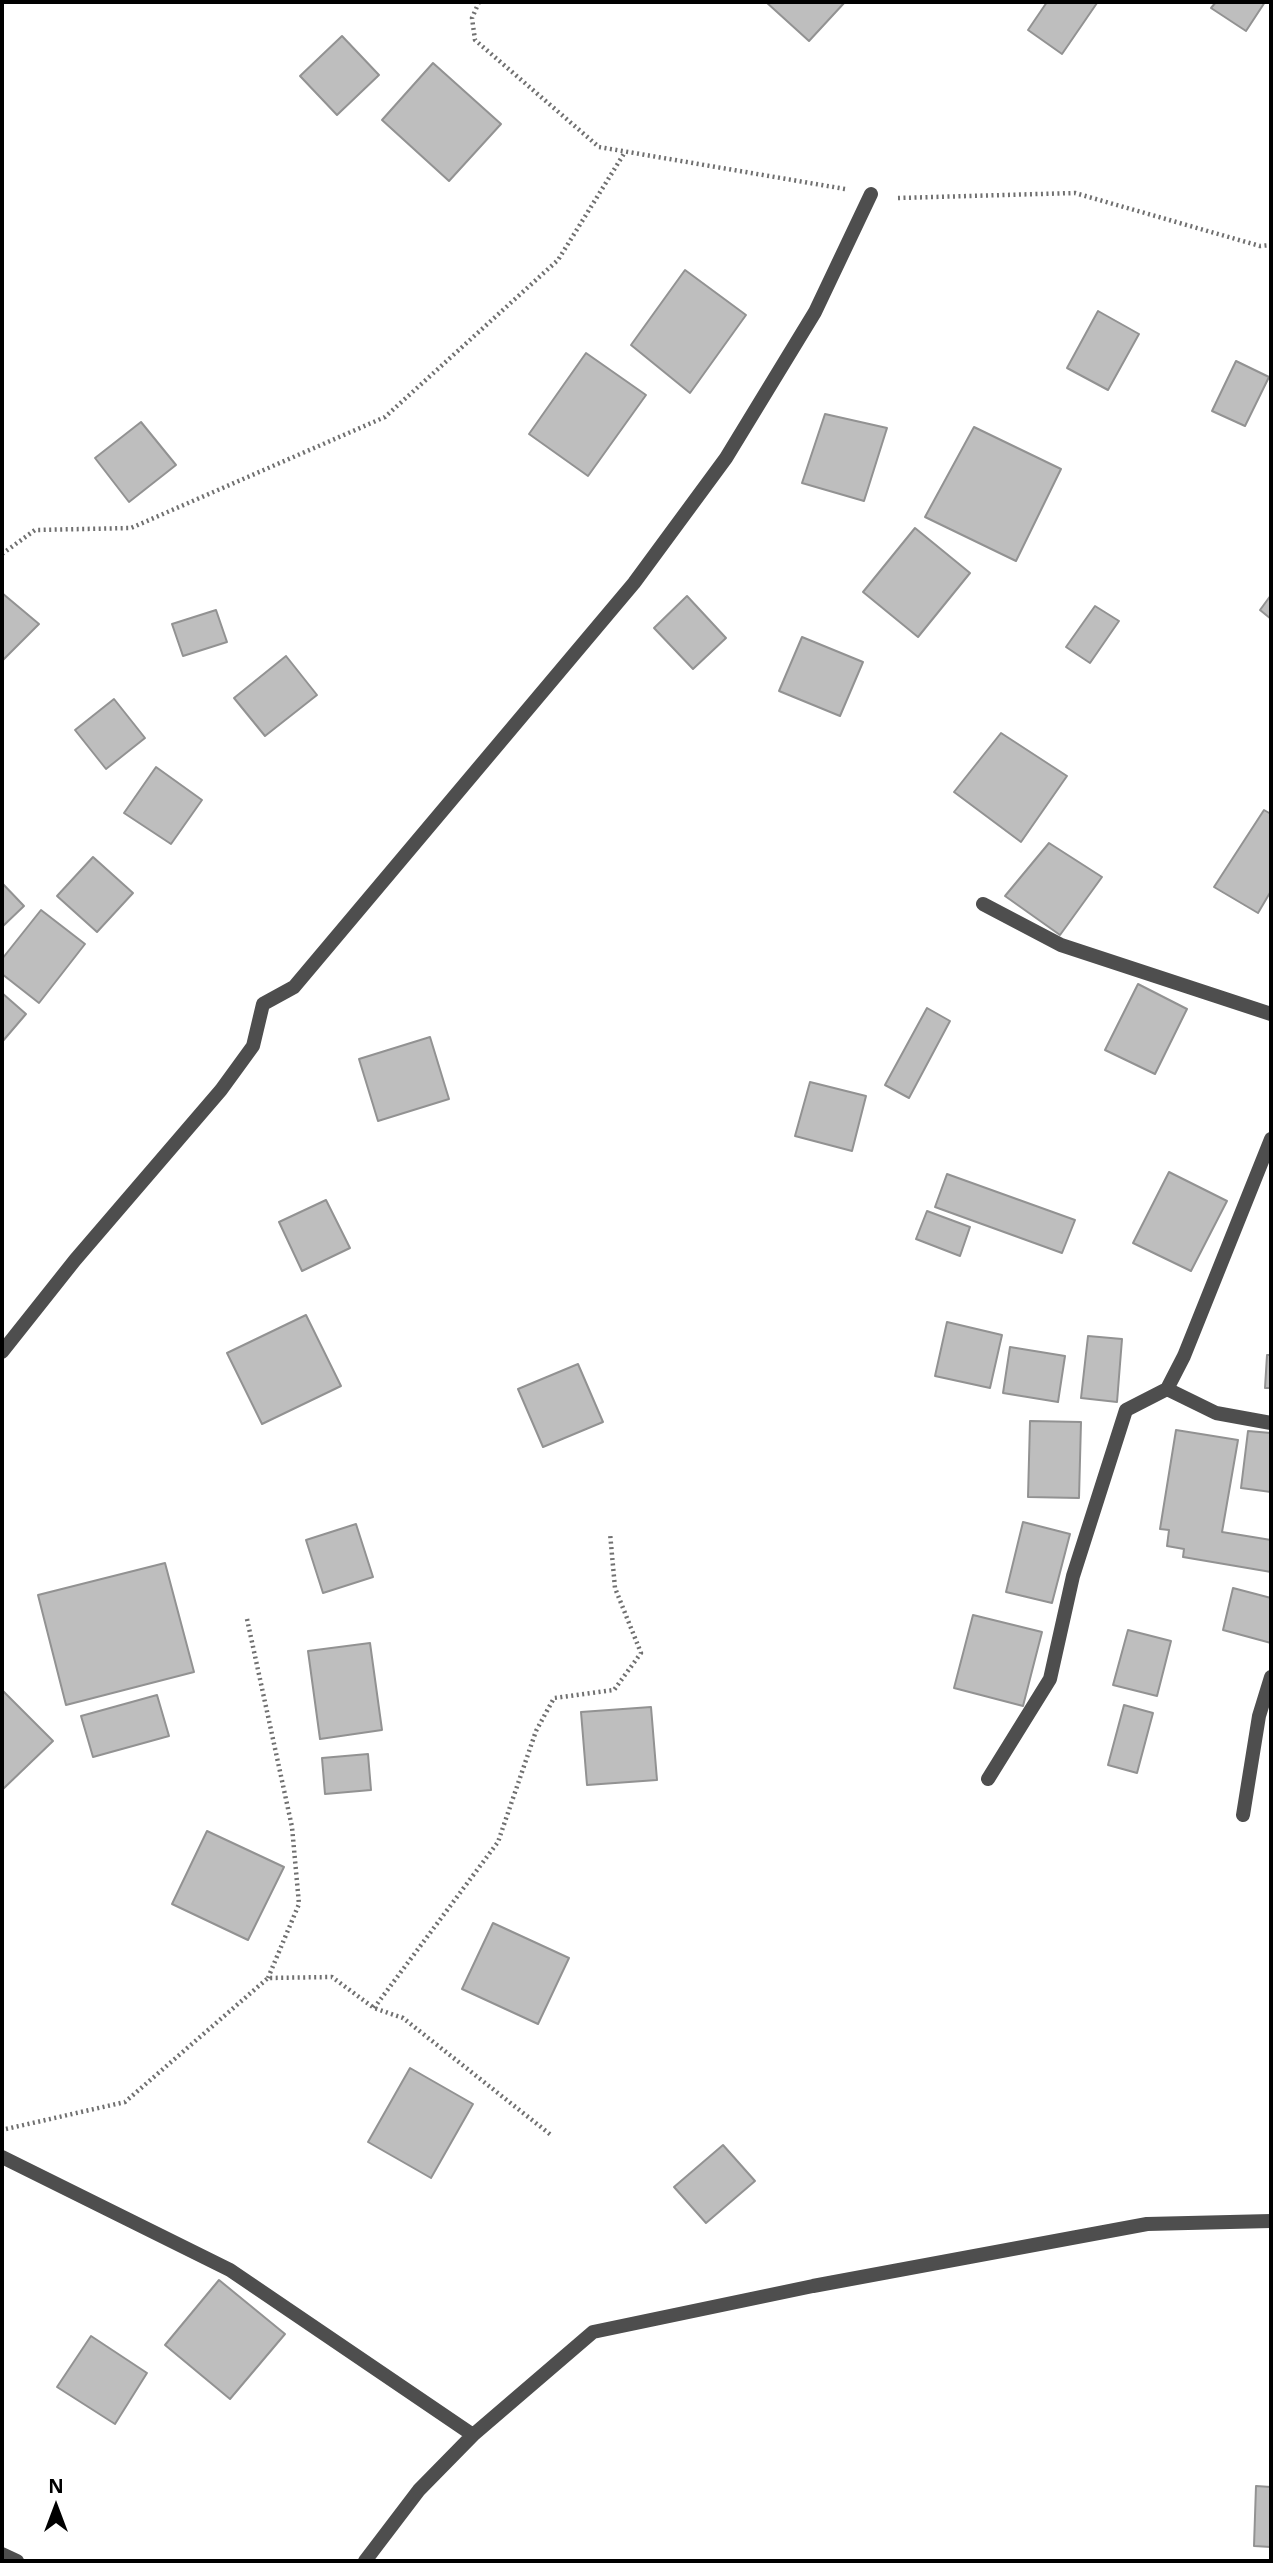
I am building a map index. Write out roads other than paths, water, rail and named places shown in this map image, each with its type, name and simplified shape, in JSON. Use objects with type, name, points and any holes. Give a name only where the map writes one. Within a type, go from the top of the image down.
[{"type":"street","points":[[2,1352],[75,1260],[221,1090],[253,1046],[263,1004],[294,987],[634,583],[726,458],[802,335],[871,194]]},
{"type":"street","points":[[983,904],[1060,945],[1271,1014]]},
{"type":"street","points":[[988,1779],[1050,1679],[1073,1576],[1126,1410],[1167,1389],[1184,1356],[1271,1139]]},
{"type":"street","points":[[1167,1389],[1216,1413],[1271,1423]]},
{"type":"street","points":[[1243,1815],[1259,1716],[1271,1676]]},
{"type":"street","points":[[2,2157],[230,2270],[473,2435]]},
{"type":"street","points":[[365,2561],[419,2490],[473,2435],[593,2332],[826,2283],[1147,2224],[1271,2221]]},
{"type":"street","points":[[2,2554],[17,2561]]}]
